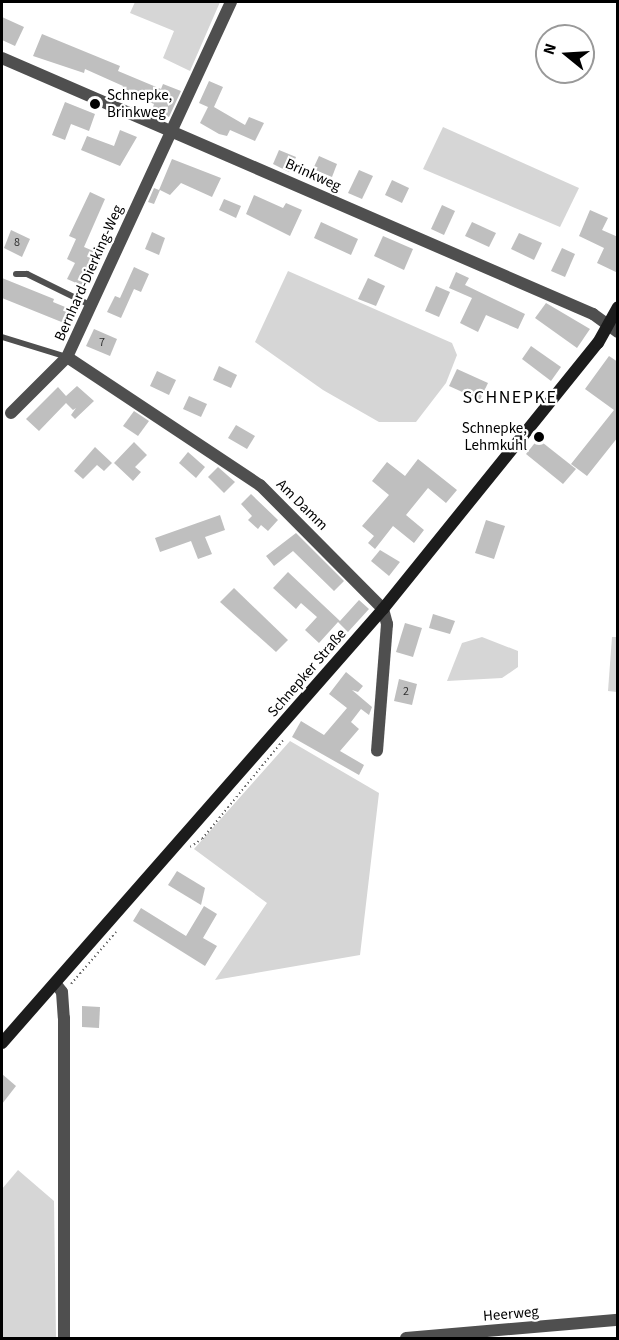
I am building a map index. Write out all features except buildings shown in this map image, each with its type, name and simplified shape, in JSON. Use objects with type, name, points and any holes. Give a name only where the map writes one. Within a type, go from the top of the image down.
[{"type":"main road","name":"Schnepker Straße","points":[[2,1043],[383,609],[614,329],[618,307]]},
{"type":"street","name":"Bernhard-Dierking-Weg","points":[[11,413],[68,357],[231,2]]},
{"type":"street","name":"Brinkweg","points":[[2,58],[593,314],[614,329]]},
{"type":"street","name":"Am Damm","points":[[68,357],[260,485],[383,609]]},
{"type":"street","points":[[377,751],[387,624],[383,609]]},
{"type":"street","points":[[55,983],[62,992],[64,1018],[64,1338]]},
{"type":"street","name":"Heerweg","points":[[406,1338],[618,1320]]},
{"type":"lane","points":[[16,274],[27,274],[90,305]]},
{"type":"lane","points":[[2,337],[68,357]]},
{"type":"shaded area","points":[[135,2],[220,2],[190,71],[163,58],[174,31],[130,13]]},
{"type":"shaded area","points":[[443,127],[579,188],[560,227],[423,169]]},
{"type":"shaded area","points":[[288,271],[452,343],[457,355],[446,383],[416,422],[379,422],[323,390],[255,342]]},
{"type":"shaded area","points":[[482,637],[518,651],[518,667],[502,678],[447,681],[462,643]]},
{"type":"shaded area","points":[[612,637],[617,637],[617,692],[608,691]]},
{"type":"shaded area","points":[[290,741],[379,793],[360,955],[215,980],[267,903],[194,849]]},
{"type":"shaded area","points":[[18,1170],[54,1201],[56,1338],[2,1338],[2,1189]]},
{"type":"place","name":"Schnepke, Brinkweg","points":[[95,104]]},
{"type":"place","name":"Schnepke, Lehmkuhl","points":[[539,437]]},
{"type":"district","name":"SCHNEPKE","points":[[510,398]]}]
